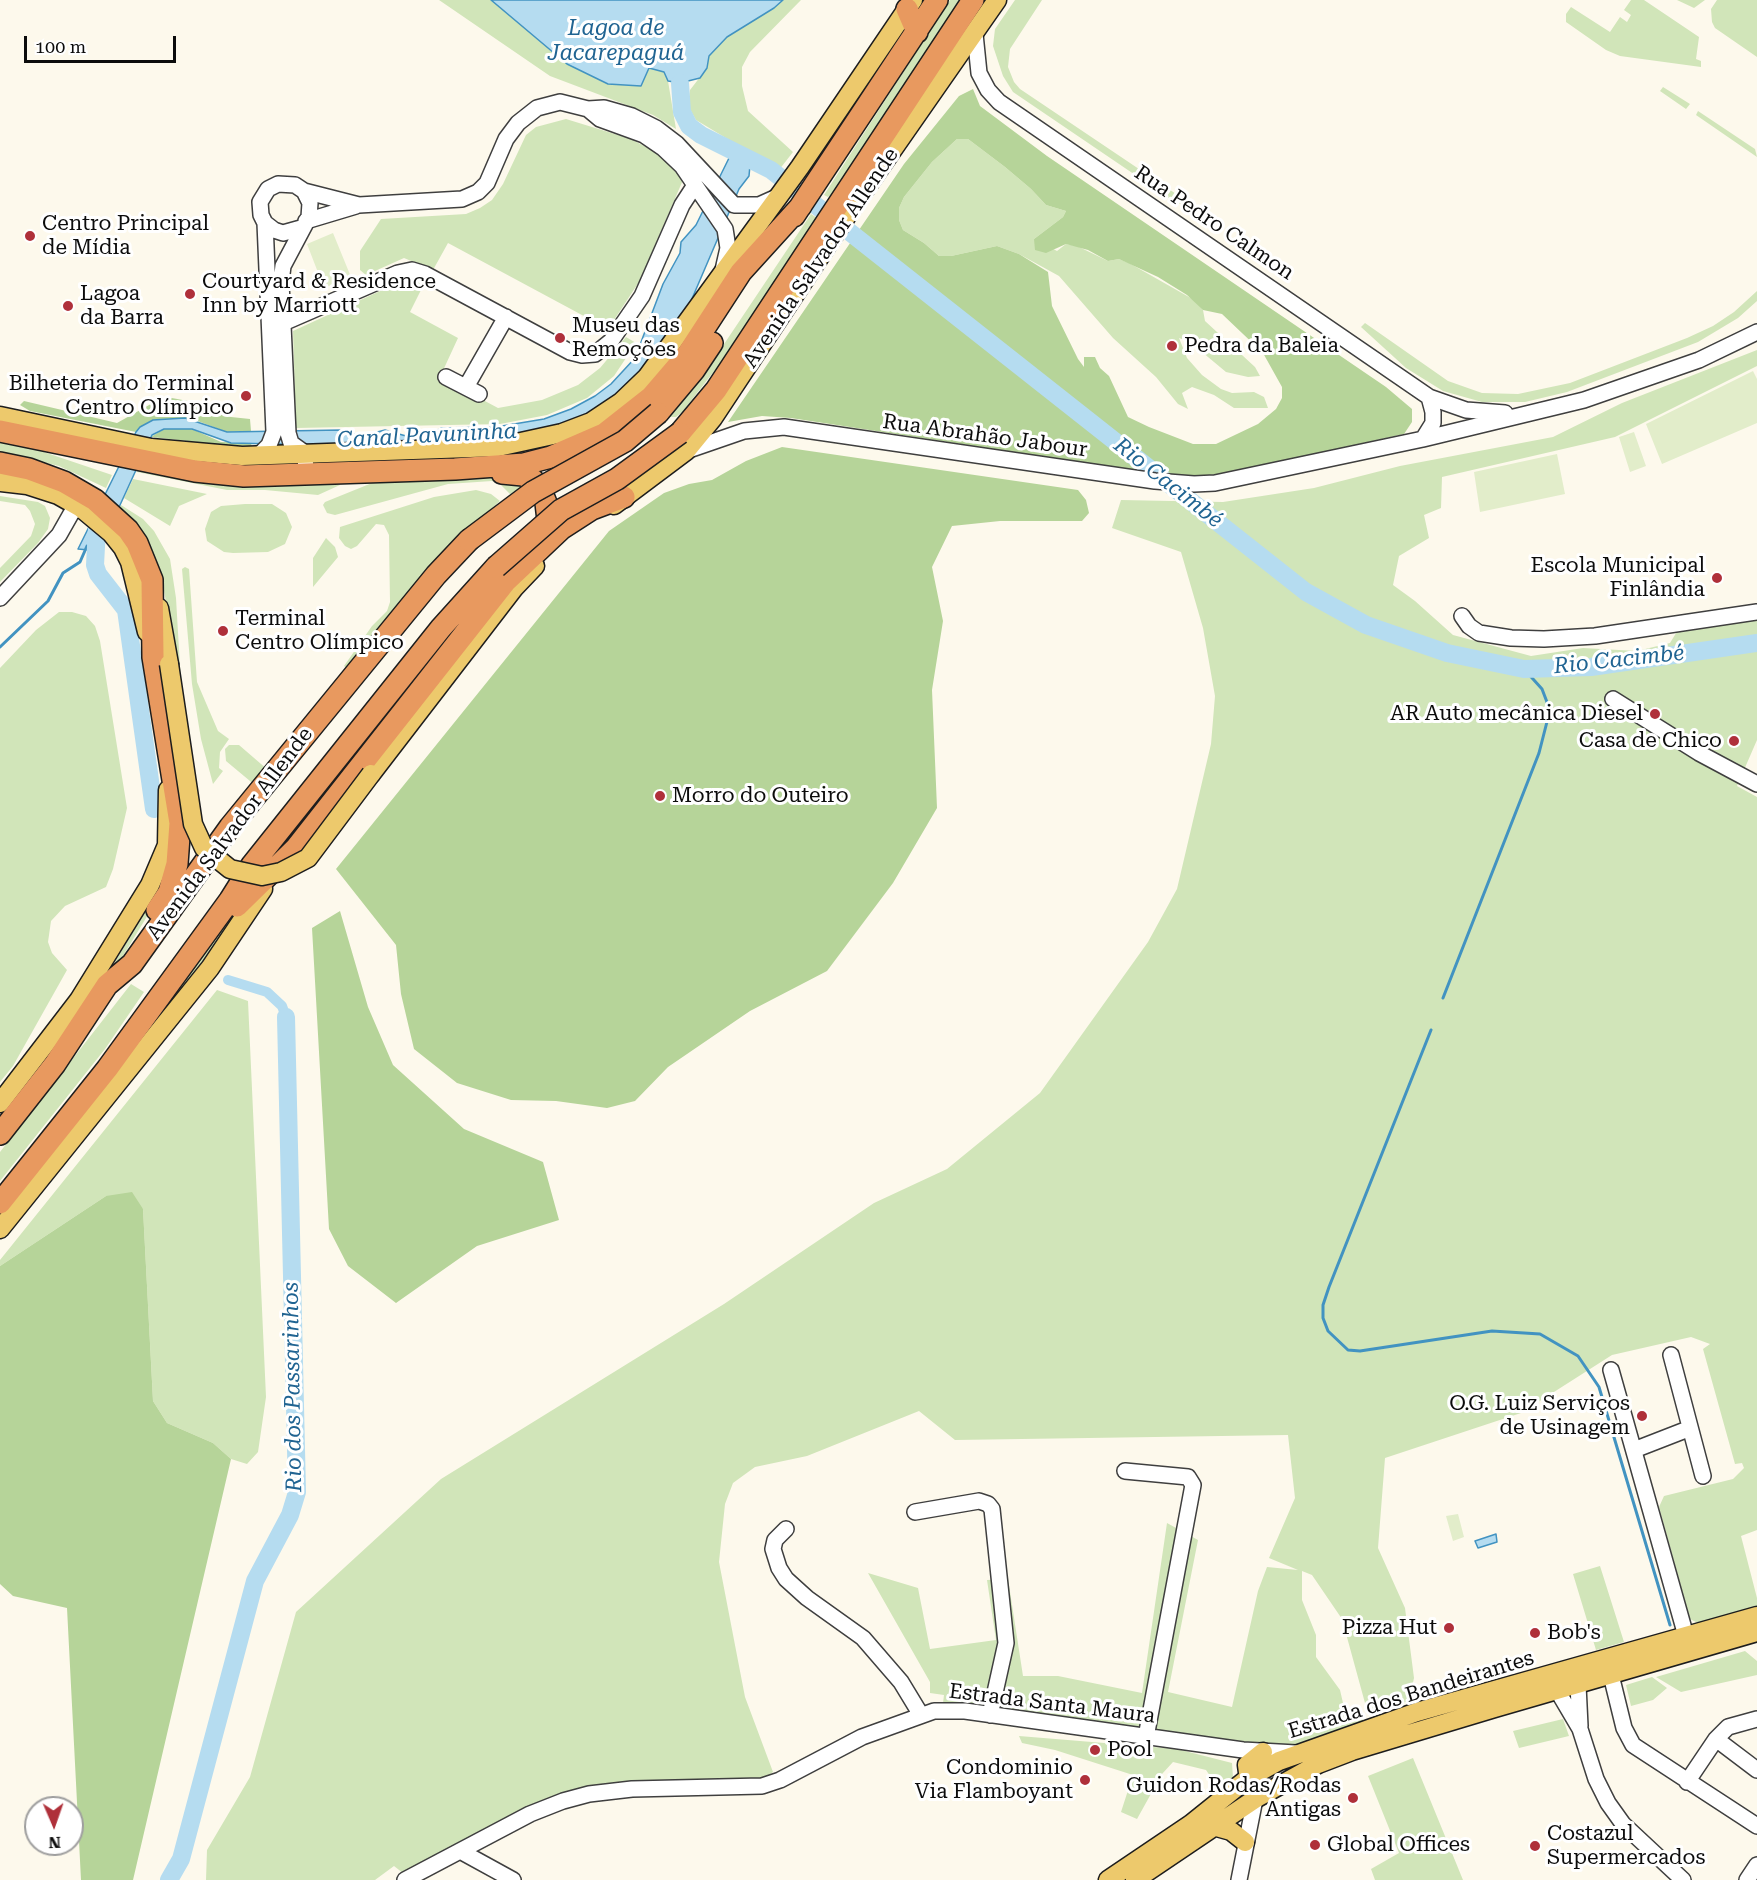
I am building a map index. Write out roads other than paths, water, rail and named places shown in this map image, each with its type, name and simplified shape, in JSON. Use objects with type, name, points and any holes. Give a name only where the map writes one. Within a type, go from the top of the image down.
[{"type":"highway","name":"Avenida Salvador Allende","points":[[0,1134],[55,1064],[107,986],[132,964],[230,827],[436,575],[469,540],[533,492],[625,441],[658,413],[694,370],[937,0]]},
{"type":"highway","name":"Avenida Salvador Allende","points":[[683,442],[716,390],[830,229],[973,0]]},
{"type":"highway","points":[[910,4],[917,32]]},
{"type":"highway","points":[[0,431],[149,455],[221,474],[301,457],[463,468],[524,464],[551,457],[585,444],[622,422],[651,398],[687,355],[741,272],[806,198]]},
{"type":"highway","points":[[501,574],[561,510],[648,459],[683,442]]},
{"type":"highway","points":[[0,462],[29,469],[64,482],[88,508],[137,543],[152,580],[161,660]]},
{"type":"highway","points":[[463,468],[482,473],[523,475],[533,480],[544,496],[548,526],[501,574]]},
{"type":"highway","points":[[501,574],[592,509],[624,497]]},
{"type":"highway","name":"Avenida Salvador Allende","points":[[191,954],[204,945],[224,919],[296,848],[501,574]]},
{"type":"highway","name":"Avenida Salvador Allende","points":[[0,1203],[49,1143],[191,954],[252,865],[441,628],[501,574]]},
{"type":"highway","name":"Avenida Salvador Allende","points":[[161,660],[169,764]]},
{"type":"highway","points":[[107,986],[169,892],[177,864],[181,844],[180,823],[169,764]]},
{"type":"highway","points":[[0,1127],[25,1103]]},
{"type":"highway","points":[[0,1220],[41,1161],[49,1143]]},
{"type":"main road","name":"Avenida Salvador Allende","points":[[846,204],[975,34],[997,0]]},
{"type":"main road","points":[[149,455],[218,455],[264,450],[301,457],[498,447],[562,433],[599,417],[621,402],[647,377],[800,167],[910,4]]},
{"type":"main road","points":[[0,416],[113,448]]},
{"type":"main road","name":"Avenida Salvador Allende","points":[[115,527],[130,562],[161,660],[193,824],[204,848],[230,869],[262,876],[281,872],[308,858],[527,574],[560,542],[624,497],[683,442]]},
{"type":"main road","points":[[0,482],[27,485],[88,508]]},
{"type":"main road","name":"Avenida Salvador Allende","points":[[0,1103],[86,990],[150,885],[167,845],[169,764]]},
{"type":"main road","name":"Avenida Salvador Allende","points":[[0,1229],[210,968],[278,866]]},
{"type":"main road","name":"Estrada dos Bandeirantes","points":[[1108,1880],[1191,1824],[1247,1779],[1298,1753],[1417,1712],[1757,1616]]},
{"type":"main road","name":"Estrada dos Bandeirantes","points":[[1135,1880],[1255,1799],[1318,1764],[1352,1751],[1757,1632]]},
{"type":"main road","points":[[1255,1799],[1247,1779],[1247,1765],[1263,1752]]},
{"type":"main road","points":[[1213,1826],[1231,1831],[1245,1842]]},
{"type":"street","name":"Rua Pedro Calmon","points":[[975,34],[979,73],[999,102],[1429,397]]},
{"type":"street","points":[[301,457],[280,417],[265,223],[261,215],[260,202],[268,189],[279,184],[290,183],[304,191],[359,205],[446,202],[470,196],[490,179],[506,139],[518,123],[543,105],[570,103],[588,109],[600,119],[634,130],[654,141],[673,156],[702,187],[725,229],[729,248],[723,273]]},
{"type":"street","points":[[702,187],[735,205],[759,205],[779,195]]},
{"type":"street","points":[[283,323],[398,273],[412,270],[425,274],[576,354],[588,355],[601,351],[642,296],[680,211],[702,187]]},
{"type":"street","points":[[264,450],[280,417],[283,266],[310,207],[304,191]]},
{"type":"street","points":[[265,223],[283,233],[359,205]]},
{"type":"street","points":[[446,377],[473,391],[506,317]]},
{"type":"street","name":"Rua Abrahão Jabour","points":[[683,442],[744,431],[784,427],[1155,481],[1194,484],[1250,477],[1423,439],[1584,400],[1699,360],[1757,332]]},
{"type":"street","name":"Rua Abrahão Jabour","points":[[1429,397],[1466,410],[1527,413]]},
{"type":"street","points":[[1423,439],[1433,423],[1429,397]]},
{"type":"street","points":[[58,495],[62,526]]},
{"type":"street","points":[[0,598],[59,535],[62,526],[72,512],[88,508]]},
{"type":"street","points":[[1462,616],[1469,626],[1479,633],[1511,638],[1595,636],[1757,612]]},
{"type":"street","points":[[1614,699],[1699,753],[1757,784]]},
{"type":"street","points":[[1671,1355],[1703,1476]]},
{"type":"street","points":[[1611,1370],[1686,1636]]},
{"type":"street","points":[[1634,1450],[1689,1429]]},
{"type":"street","points":[[1125,1472],[1188,1477],[1192,1485],[1146,1737]]},
{"type":"street","points":[[915,1512],[979,1501],[988,1504],[992,1509],[1006,1643],[990,1715]]},
{"type":"street","points":[[786,1528],[776,1540],[773,1549],[779,1569],[786,1579],[807,1598],[863,1638],[896,1676],[921,1715]]},
{"type":"street","points":[[1611,1675],[1624,1728],[1633,1745],[1757,1826]]},
{"type":"street","points":[[1578,1684],[1580,1729]]},
{"type":"street","points":[[1557,1690],[1580,1729],[1596,1779],[1608,1803],[1623,1824],[1683,1880]]},
{"type":"street","name":"Estrada Santa Maura","points":[[405,1880],[531,1814],[589,1794],[632,1789],[762,1786],[862,1737],[921,1715],[948,1710],[1225,1748],[1298,1753]]},
{"type":"street","points":[[1687,1782],[1716,1739],[1728,1727],[1757,1719]]},
{"type":"street","points":[[1716,1739],[1757,1770]]},
{"type":"street","points":[[1225,1748],[1247,1779]]},
{"type":"street","points":[[1239,1880],[1255,1799]]},
{"type":"street","points":[[462,1852],[513,1880]]},
{"type":"street","points":[[1747,1880],[1757,1865]]},
{"type":"water","name":"Lagoa de Jacarepaguá","points":[[491,0],[783,0],[727,37],[709,56],[707,68],[700,78],[680,83],[668,81],[664,72],[649,68],[641,86],[608,84],[567,64]]},
{"type":"water","name":"Canal Pavuninha","points":[[730,156],[750,165],[749,176],[739,189],[688,308],[645,377],[555,434],[417,447],[231,443],[192,429],[164,429],[152,435],[99,551],[78,549],[136,432],[153,420],[185,418],[227,432],[341,430],[362,436],[385,430],[406,436],[431,435],[441,428],[496,427],[544,419],[571,409],[595,396],[611,384],[635,358],[663,284],[680,253],[681,242],[696,225]]},
{"type":"water","points":[[1496,1534],[1497,1542],[1478,1548],[1475,1541]]},
{"type":"waterway","name":"Rio Cacimbé","points":[[680,83],[682,112],[689,126],[701,135],[771,170],[1306,592],[1366,625],[1447,653],[1524,669],[1591,667],[1757,643]]},
{"type":"waterway","name":"Rio dos Passarinhos","points":[[97,528],[95,565],[98,574],[126,610],[154,809]]},
{"type":"waterway","points":[[0,647],[48,601],[63,573],[80,562],[87,546]]},
{"type":"waterway","points":[[1443,998],[1539,753],[1550,710],[1542,689],[1524,669]]},
{"type":"waterway","points":[[228,980],[267,992],[282,1006],[286,1017]]},
{"type":"waterway","name":"Rio dos Passarinhos","points":[[169,1880],[181,1859],[255,1581],[290,1515],[297,1492],[286,1017]]},
{"type":"waterway","points":[[1431,1030],[1329,1287],[1323,1305],[1323,1318],[1328,1331],[1348,1350],[1360,1351],[1492,1331],[1540,1334],[1578,1356],[1599,1387],[1670,1625]]},
{"type":"place","name":"Centro Principal de Mídia","points":[[30,236]]},
{"type":"place","name":"Courtyard & Residence Inn by Marriott","points":[[190,294]]},
{"type":"place","name":"Lagoa da Barra","points":[[68,306]]},
{"type":"place","name":"Museu das Remoções","points":[[560,338]]},
{"type":"place","name":"Pedra da Baleia","points":[[1172,346]]},
{"type":"place","name":"Bilheteria do Terminal Centro Olímpico","points":[[246,396]]},
{"type":"place","name":"Escola Municipal Finlândia","points":[[1717,578]]},
{"type":"place","name":"Terminal Centro Olímpico","points":[[223,631]]},
{"type":"place","name":"AR Auto mecânica Diesel","points":[[1655,714]]},
{"type":"place","name":"Casa de Chico","points":[[1734,741]]},
{"type":"place","name":"Morro do Outeiro","points":[[660,796]]},
{"type":"place","name":"O.G. Luiz Serviços de Usinagem","points":[[1642,1416]]},
{"type":"place","name":"Pizza Hut","points":[[1449,1628]]},
{"type":"place","name":"Bob's","points":[[1535,1633]]},
{"type":"place","name":"Pool","points":[[1095,1750]]},
{"type":"place","name":"Condominio Via Flamboyant","points":[[1085,1780]]},
{"type":"place","name":"Guidon Rodas/Rodas Antigas","points":[[1353,1798]]},
{"type":"place","name":"Global Offices","points":[[1315,1845]]},
{"type":"place","name":"Costazul Supermercados","points":[[1535,1846]]}]
